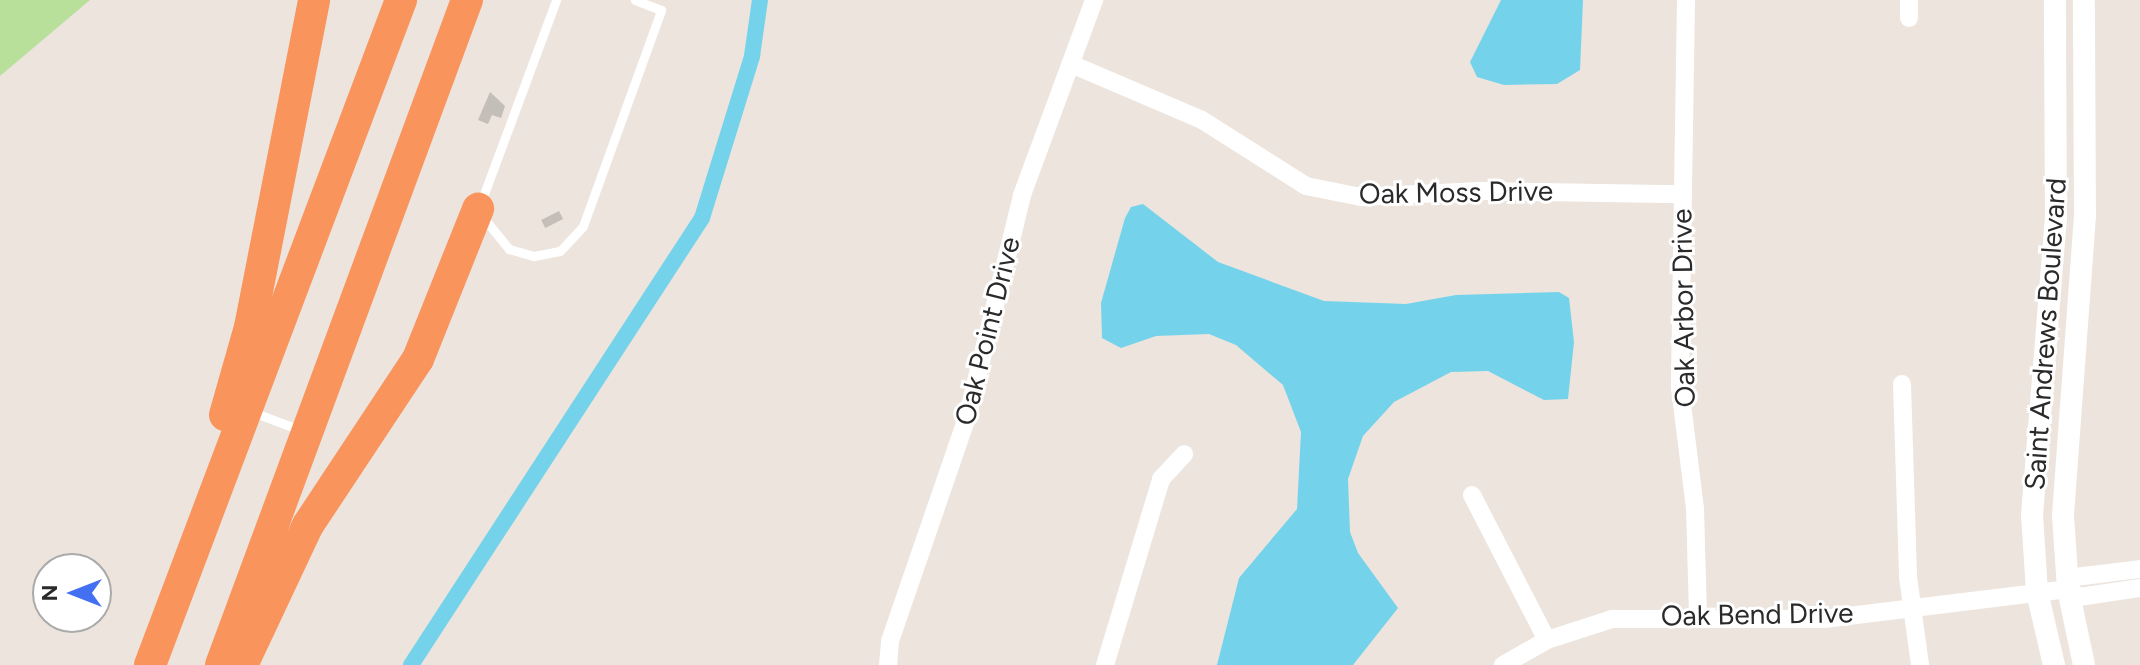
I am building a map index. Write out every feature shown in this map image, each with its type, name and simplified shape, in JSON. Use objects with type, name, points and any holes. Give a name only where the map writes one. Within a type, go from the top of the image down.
[{"type":"highway","points":[[144,665],[250,327],[314,0]]},
{"type":"highway","points":[[150,665],[401,0]]},
{"type":"highway","points":[[221,665],[467,0]]},
{"type":"highway","points":[[242,665],[308,525],[418,359],[478,209]]},
{"type":"street","name":"Oak Point Drive","points":[[888,665],[890,641],[968,414],[1022,195],[1094,0]]},
{"type":"street","name":"Oak Arbor Drive","points":[[1686,0],[1680,388],[1695,508],[1698,615]]},
{"type":"street","name":"Saint Andrews Boulevard","points":[[2054,665],[2037,592],[2032,515],[2056,219],[2055,0]]},
{"type":"street","name":"Saint Andrews Boulevard","points":[[2084,0],[2085,233],[2063,515],[2068,589],[2084,665]]},
{"type":"street","name":"Oak Moss Drive","points":[[1071,64],[1202,120],[1306,186],[1361,197],[1494,191],[1681,194]]},
{"type":"street","points":[[1902,384],[1910,608],[1920,665]]},
{"type":"street","points":[[1105,665],[1161,479],[1184,454]]},
{"type":"street","points":[[1472,495],[1547,640]]},
{"type":"street","points":[[2140,569],[2075,577],[2068,589],[2079,597],[2140,588]]},
{"type":"street","name":"Oak Bend Drive","points":[[1503,665],[1547,640],[1612,619],[1698,615],[1824,619],[2068,589]]},
{"type":"lane","points":[[556,0],[478,209],[495,238],[523,254],[553,254],[573,239],[589,211],[661,10],[635,0]]},
{"type":"lane","points":[[247,410],[307,432]]},
{"type":"green space","points":[[0,0],[90,0],[0,76]]},
{"type":"water","points":[[1501,0],[1583,0],[1580,70],[1557,84],[1504,85],[1477,77],[1470,62]]},
{"type":"water","points":[[1143,204],[1218,262],[1324,301],[1406,304],[1456,295],[1559,292],[1569,298],[1574,342],[1568,399],[1544,400],[1488,371],[1451,372],[1394,402],[1363,436],[1348,479],[1350,532],[1358,553],[1398,608],[1353,665],[1217,665],[1239,578],[1297,509],[1301,432],[1283,385],[1236,345],[1209,334],[1156,336],[1121,348],[1102,338],[1101,303],[1125,218],[1131,207]]},
{"type":"building","points":[[490,92],[505,106],[501,118],[492,115],[488,124],[478,120]]},
{"type":"building","points":[[559,211],[563,219],[545,228],[541,220]]},
{"type":"waterway","points":[[411,665],[702,218],[752,56],[760,0]]}]
